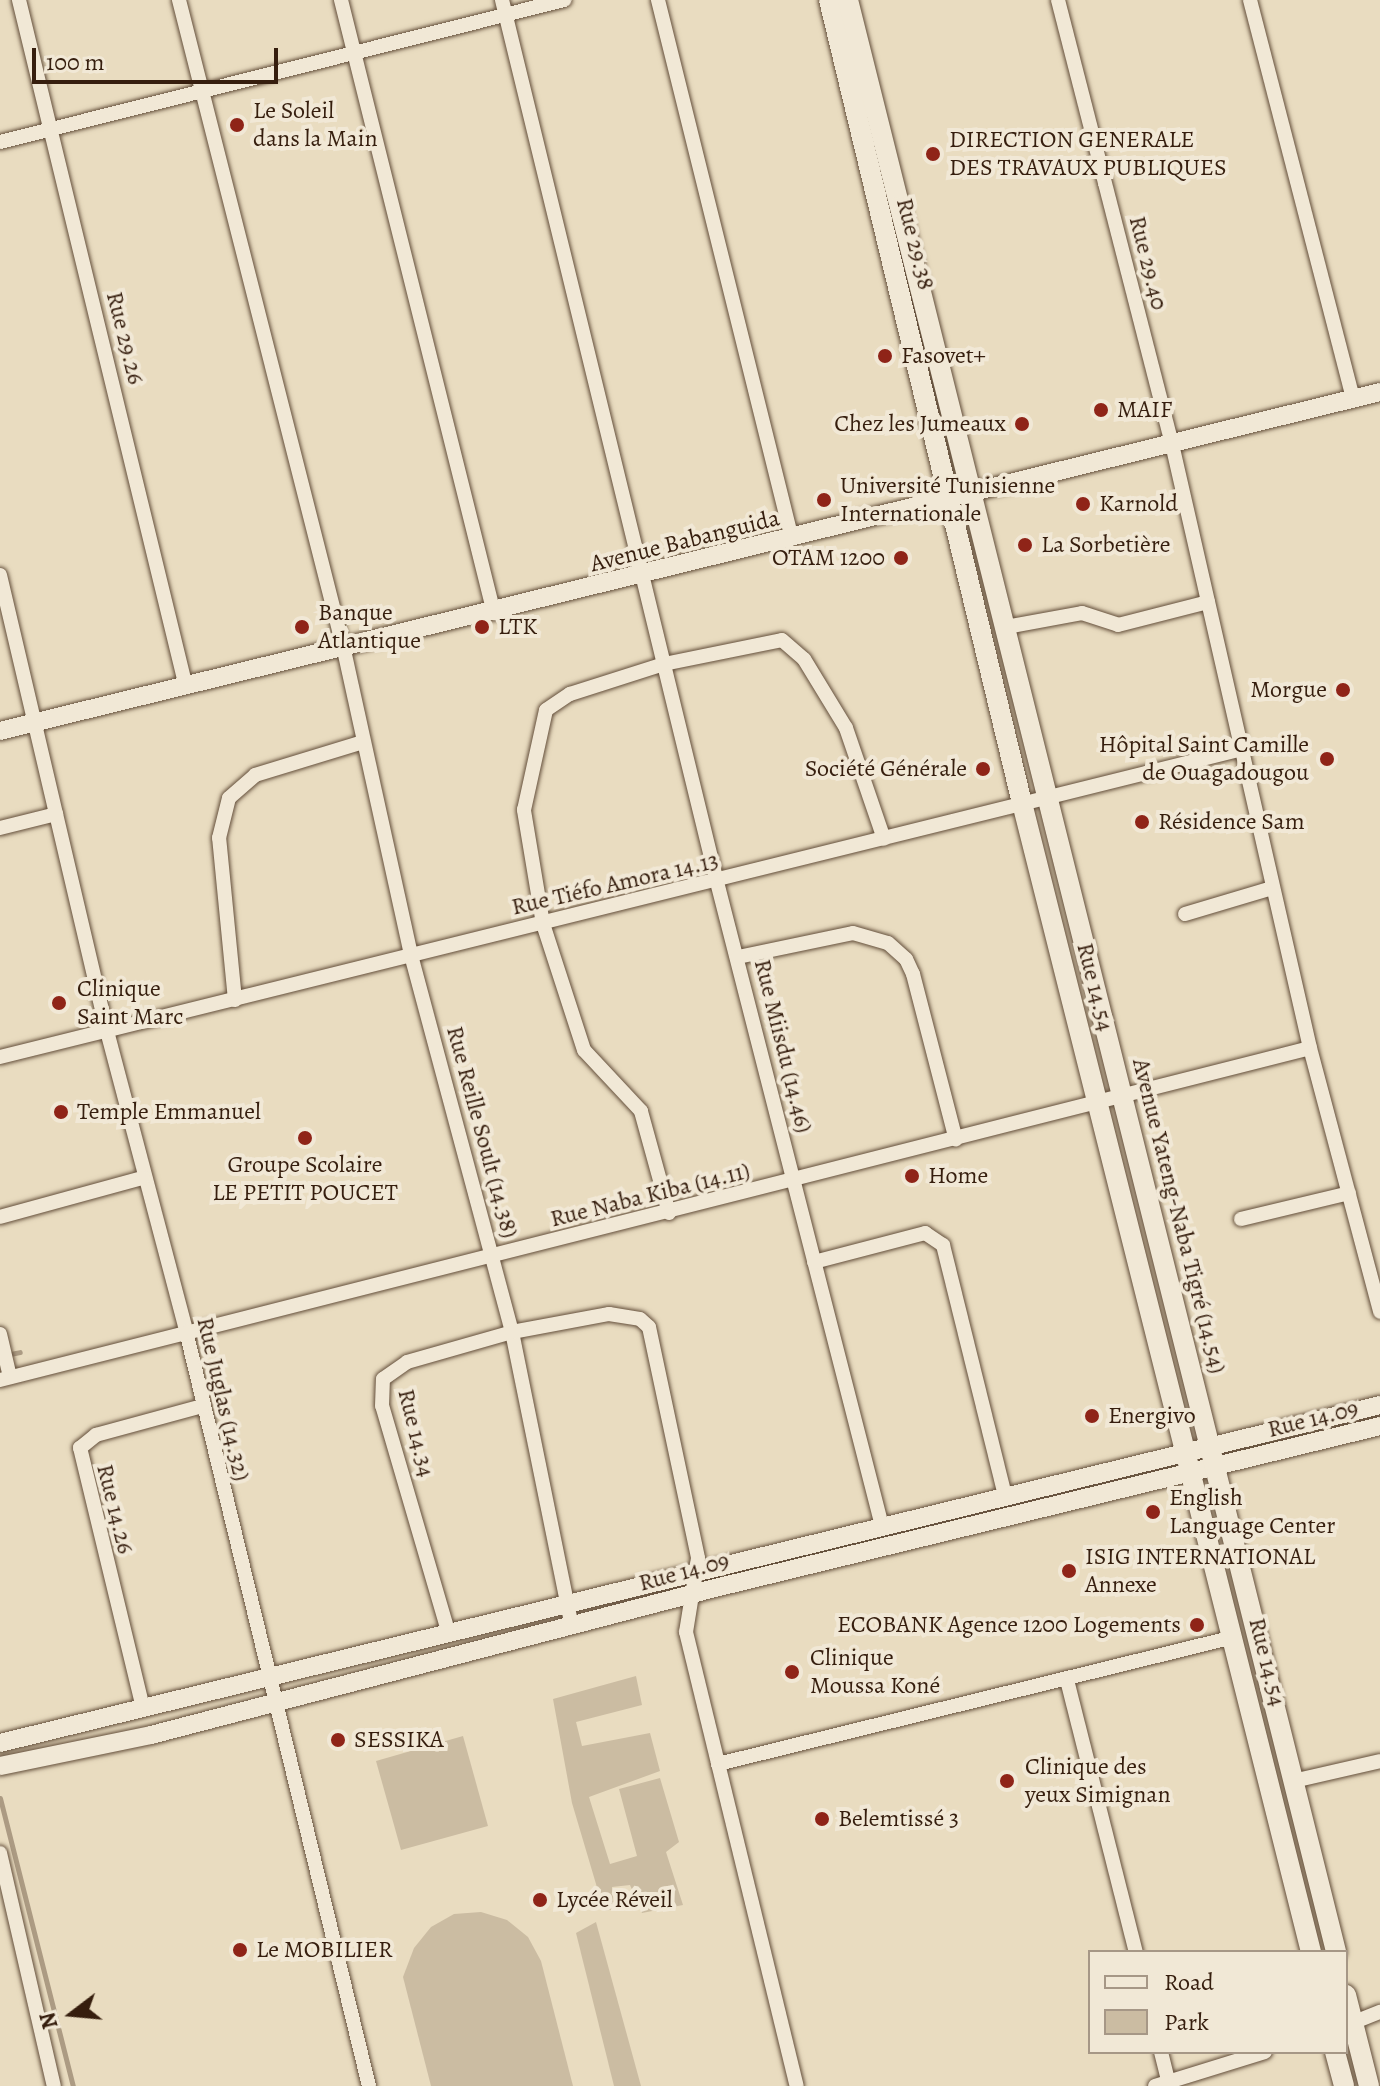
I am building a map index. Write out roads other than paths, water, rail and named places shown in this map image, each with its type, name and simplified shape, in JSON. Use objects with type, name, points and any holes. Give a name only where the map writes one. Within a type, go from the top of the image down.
[{"type":"main road","name":"Rue 29.38","points":[[829,0],[949,500]]},
{"type":"main road","name":"Rue 29.38","points":[[848,0],[974,493]]},
{"type":"main road","name":"Avenue Yateng-Naba Tigré (14.54)","points":[[974,493],[1335,1950]]},
{"type":"main road","name":"Rue 14.54","points":[[949,500],[1022,803],[1311,1950]]},
{"type":"main road","points":[[1349,2023],[1369,2086]]},
{"type":"main road","points":[[1336,2054],[1344,2086]]},
{"type":"street","name":"Rue 29.26","points":[[19,0],[186,687]]},
{"type":"street","name":"Rue Reille Soult (14.38)","points":[[179,0],[344,650],[411,955],[512,1332],[572,1627]]},
{"type":"street","points":[[341,0],[494,613]]},
{"type":"street","points":[[0,142],[355,53],[504,7],[564,0]]},
{"type":"street","points":[[658,0],[792,539]]},
{"type":"street","name":"Rue 29.40","points":[[1058,0],[1172,444],[1239,750],[1310,1048],[1380,1312]]},
{"type":"street","points":[[1250,0],[1353,399]]},
{"type":"street","name":"Rue Miisdu (14.46)","points":[[504,7],[717,882],[882,1526]]},
{"type":"street","name":"Avenue Babanguida","points":[[0,731],[344,650],[1380,392]]},
{"type":"street","name":"Rue Juglas (14.32)","points":[[0,575],[107,1031],[143,1178],[186,1331],[369,2086]]},
{"type":"street","points":[[1006,627],[1082,613],[1118,625],[1208,602]]},
{"type":"street","points":[[669,1213],[641,1111],[584,1050],[543,924],[524,810],[540,722],[555,701],[664,664],[772,640],[792,646],[846,728],[884,839]]},
{"type":"street","points":[[235,1000],[219,838],[229,798],[255,775],[363,742]]},
{"type":"street","name":"Rue Tiéfo Amora 14.13","points":[[0,1057],[717,882],[1239,750]]},
{"type":"street","points":[[0,828],[56,814]]},
{"type":"street","points":[[1185,914],[1272,888]]},
{"type":"street","points":[[738,957],[853,933],[888,943],[906,959],[913,974],[956,1140]]},
{"type":"street","name":"Rue Naba Kiba (14.11)","points":[[5,1378],[669,1213],[1310,1048]]},
{"type":"street","points":[[0,1217],[143,1178]]},
{"type":"street","points":[[1241,1219],[1349,1193]]},
{"type":"street","points":[[814,1262],[925,1233],[943,1245],[1005,1496]]},
{"type":"street","points":[[512,1332],[619,1313],[630,1314],[649,1327],[697,1571],[686,1632],[797,2086]]},
{"type":"street","name":"Rue 14.34","points":[[448,1631],[379,1392],[383,1379],[407,1362],[512,1332]]},
{"type":"street","points":[[0,1334],[5,1378]]},
{"type":"street","name":"Rue 14.09","points":[[0,1743],[267,1675],[1380,1405]]},
{"type":"street","name":"Rue 14.26","points":[[143,1708],[80,1448],[96,1435],[202,1406]]},
{"type":"street","name":"Rue 14.09","points":[[0,1766],[275,1703],[692,1594],[1380,1426]]},
{"type":"street","points":[[718,1764],[1234,1637]]},
{"type":"street","points":[[1067,1680],[1135,1950]]},
{"type":"street","points":[[1293,1781],[1380,1761]]},
{"type":"street","points":[[0,1853],[53,2086]]},
{"type":"street","points":[[1349,2023],[1380,2012]]},
{"type":"street","points":[[1161,2054],[1162,2083],[1258,2054]]},
{"type":"waterway","points":[[5,1355],[20,1352]]},
{"type":"waterway","points":[[0,1798],[73,2086]]},
{"type":"place","name":"Le Soleil dans la Main","points":[[237,125]]},
{"type":"place","name":"DIRECTION GENERALE DES TRAVAUX PUBLIQUES","points":[[933,154]]},
{"type":"place","name":"Fasovet+","points":[[885,356]]},
{"type":"place","name":"MAIF","points":[[1101,410]]},
{"type":"place","name":"Chez les Jumeaux","points":[[1022,424]]},
{"type":"place","name":"Université Tunisienne Internationale","points":[[824,500]]},
{"type":"place","name":"Karnold","points":[[1083,504]]},
{"type":"place","name":"La Sorbetière","points":[[1025,545]]},
{"type":"place","name":"OTAM 1200","points":[[901,558]]},
{"type":"place","name":"Banque Atlantique","points":[[302,627]]},
{"type":"place","name":"LTK","points":[[482,627]]},
{"type":"place","name":"Morgue","points":[[1343,690]]},
{"type":"place","name":"Hôpital Saint Camille de Ouagadougou","points":[[1327,759]]},
{"type":"place","name":"Société Générale","points":[[983,769]]},
{"type":"place","name":"Résidence Sam","points":[[1142,822]]},
{"type":"place","name":"Clinique Saint Marc","points":[[59,1003]]},
{"type":"place","name":"Temple Emmanuel","points":[[61,1112]]},
{"type":"place","name":"Groupe Scolaire LE PETIT POUCET","points":[[305,1138]]},
{"type":"place","name":"Home","points":[[912,1176]]},
{"type":"place","name":"Energivo","points":[[1092,1416]]},
{"type":"place","name":"English Language Center","points":[[1153,1512]]},
{"type":"place","name":"ISIG INTERNATIONAL Annexe","points":[[1069,1571]]},
{"type":"place","name":"ECOBANK Agence 1200 Logements","points":[[1197,1625]]},
{"type":"place","name":"Clinique Moussa Koné","points":[[792,1672]]},
{"type":"place","name":"SESSIKA","points":[[338,1740]]},
{"type":"place","name":"Clinique des yeux Simignan","points":[[1007,1781]]},
{"type":"place","name":"Belemtissé 3","points":[[822,1819]]},
{"type":"place","name":"Lycée Réveil","points":[[540,1900]]},
{"type":"place","name":"Le MOBILIER","points":[[240,1950]]}]
